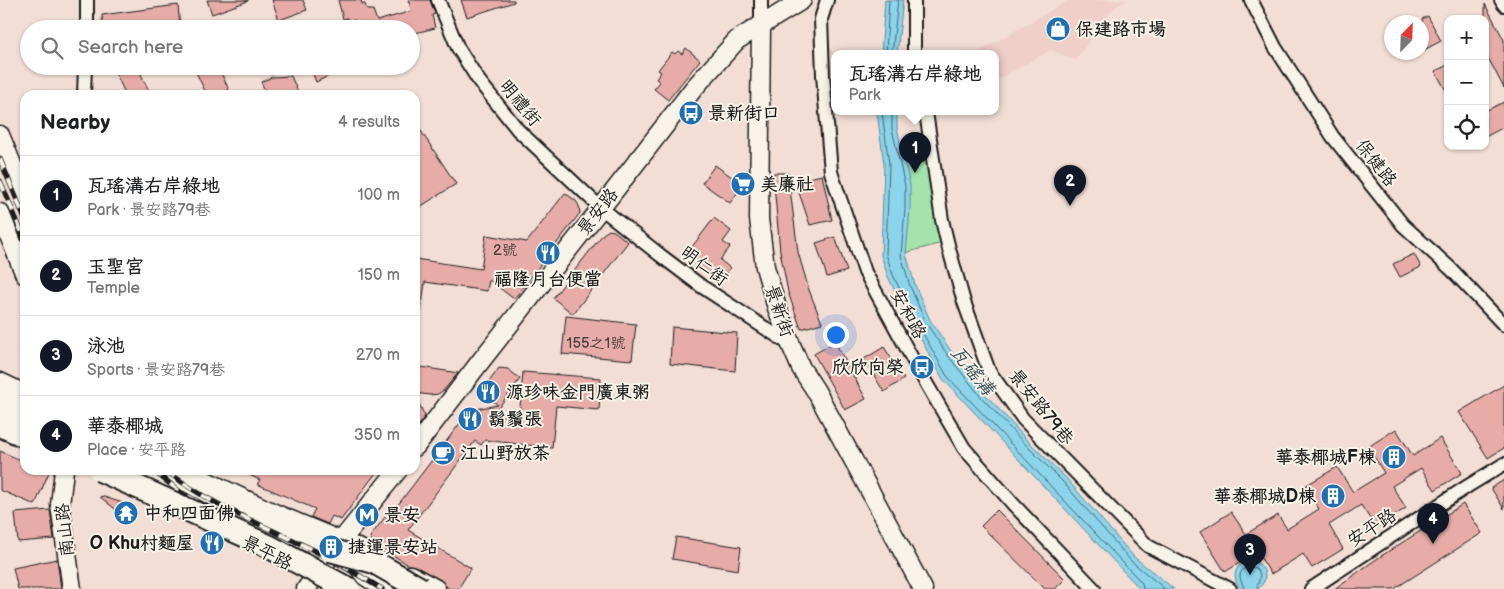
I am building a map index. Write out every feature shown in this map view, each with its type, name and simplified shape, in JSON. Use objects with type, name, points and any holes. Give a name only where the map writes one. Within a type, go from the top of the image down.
[{"type":"highway","points":[[0,402],[20,411]]},
{"type":"highway","points":[[0,425],[20,434]]},
{"type":"highway","points":[[111,475],[268,546],[348,589]]},
{"type":"highway","points":[[164,475],[374,562],[420,589]]},
{"type":"highway","points":[[335,545],[398,589]]},
{"type":"main road","name":"景安路","points":[[420,440],[694,88],[737,40],[760,24],[802,0]]},
{"type":"main road","name":"景新街","points":[[760,24],[759,220],[765,267],[777,308],[801,368],[816,391],[923,589]]},
{"type":"main road","points":[[0,135],[20,184]]},
{"type":"main road","points":[[0,213],[20,263]]},
{"type":"main road","points":[[0,382],[20,392]]},
{"type":"main road","points":[[0,414],[20,422]]},
{"type":"main road","points":[[0,432],[20,441]]},
{"type":"main road","name":"南山路","points":[[63,475],[60,505],[72,589]]},
{"type":"main road","name":"景平路","points":[[97,475],[262,549],[311,583],[338,589]]},
{"type":"main road","points":[[111,475],[124,487]]},
{"type":"main road","points":[[193,475],[274,513],[335,545],[378,556],[436,589]]},
{"type":"main road","points":[[311,583],[335,545],[394,475]]},
{"type":"main road","points":[[335,545],[365,576],[386,589]]},
{"type":"street","points":[[87,0],[87,20]]},
{"type":"street","name":"明禮街","points":[[438,0],[458,48],[479,81],[518,130],[602,208]]},
{"type":"street","name":"景新街","points":[[760,0],[760,24]]},
{"type":"street","name":"安和路","points":[[827,0],[821,19],[823,76],[831,172],[865,272],[964,448],[1012,504],[1094,589]]},
{"type":"street","points":[[914,0],[914,50]]},
{"type":"street","name":"保健路","points":[[1251,0],[1275,46],[1333,137],[1403,226],[1451,269],[1504,325]]},
{"type":"street","points":[[1501,0],[1504,5]]},
{"type":"street","points":[[84,90],[85,75]]},
{"type":"street","name":"景安路79巷","points":[[926,115],[942,220],[964,302],[989,370],[1023,419],[1148,546],[1230,589]]},
{"type":"street","name":"明仁街","points":[[602,208],[701,286],[791,345]]},
{"type":"street","name":"安平路","points":[[1311,589],[1504,464]]},
{"type":"shaded area","name":"保建路市場","points":[[1069,0],[1127,0],[1114,8],[1075,60],[1051,50],[999,79],[999,50],[982,50]]},
{"type":"green space","points":[[926,144],[942,243],[905,253],[897,145]]},
{"type":"water","points":[[885,0],[903,0],[897,50],[881,50]]},
{"type":"water","points":[[877,115],[897,115],[897,128],[910,185],[906,254],[915,285],[930,320],[953,354],[986,395],[1026,439],[1066,478],[1134,557],[1174,589],[1140,589],[943,379],[888,277],[881,255],[884,164]]},
{"type":"water","points":[[1244,562],[1256,562],[1264,570],[1264,582],[1256,590],[1244,590],[1236,582],[1236,570]]},
{"type":"building","points":[[207,0],[248,0],[248,1],[212,14]]},
{"type":"building","points":[[272,0],[303,0],[307,10],[279,20]]},
{"type":"building","points":[[338,0],[361,0],[367,10],[373,10],[377,20],[348,20],[347,18],[343,19]]},
{"type":"building","points":[[408,0],[430,0],[435,14],[432,15],[435,28],[420,32],[420,20],[380,20],[412,11]]},
{"type":"building","points":[[461,0],[514,0],[514,2],[467,17]]},
{"type":"building","points":[[1485,4],[1504,40],[1504,88],[1489,60],[1489,15],[1485,15]]},
{"type":"building","points":[[178,5],[179,20],[102,20],[102,15]]},
{"type":"building","points":[[1429,18],[1441,41],[1429,47]]},
{"type":"building","points":[[686,48],[700,60],[668,100],[654,89],[660,82],[656,79],[661,72],[658,70],[672,52],[675,54],[678,51],[682,54]]},
{"type":"building","points":[[1444,67],[1444,87],[1435,71]]},
{"type":"building","points":[[116,75],[141,75],[149,90],[124,90]]},
{"type":"building","points":[[197,75],[222,75],[229,90],[205,90]]},
{"type":"building","points":[[313,75],[331,75],[316,82]]},
{"type":"building","points":[[291,76],[297,90],[265,90],[261,82],[272,77]]},
{"type":"building","points":[[1504,102],[1504,127],[1489,135],[1489,109]]},
{"type":"building","points":[[420,130],[456,184],[420,207]]},
{"type":"building","points":[[715,165],[743,185],[730,203],[702,183]]},
{"type":"building","points":[[773,173],[788,173],[798,252],[809,290],[822,323],[801,329],[788,292],[780,251]]},
{"type":"building","points":[[822,175],[832,220],[810,225],[795,181]]},
{"type":"building","points":[[565,193],[576,201],[580,213],[514,299],[489,280],[487,291],[425,282],[420,313],[420,260],[481,269],[486,235],[527,242]]},
{"type":"building","points":[[714,218],[731,231],[723,242],[730,247],[720,260],[730,268],[719,282],[685,256]]},
{"type":"building","points":[[609,230],[614,231],[628,242],[573,314],[553,298],[603,234]]},
{"type":"building","points":[[835,237],[847,271],[827,277],[816,243]]},
{"type":"building","points":[[1414,254],[1421,267],[1400,277],[1393,264]]},
{"type":"building","points":[[566,316],[636,324],[632,360],[562,354]]},
{"type":"building","points":[[672,327],[737,333],[735,371],[670,364]]},
{"type":"building","points":[[835,342],[866,399],[845,410],[814,354]]},
{"type":"building","points":[[884,347],[904,379],[884,392],[864,359]]},
{"type":"building","points":[[420,367],[458,373],[444,390],[438,394],[420,394]]},
{"type":"building","points":[[499,368],[508,369],[520,379],[493,415],[519,418],[523,372],[601,378],[599,410],[556,406],[552,448],[485,440],[481,445],[475,441],[408,530],[471,568],[458,589],[450,589],[441,580],[415,566],[409,565],[373,543],[370,537],[385,517],[388,518],[470,410],[498,405],[481,393]]},
{"type":"building","points":[[1504,385],[1504,448],[1488,458],[1459,412]]},
{"type":"building","points":[[420,406],[425,416],[420,423]]},
{"type":"building","points":[[1396,429],[1413,456],[1440,438],[1462,473],[1435,490],[1421,468],[1392,486],[1406,508],[1376,528],[1361,505],[1329,525],[1343,549],[1312,568],[1303,554],[1271,574],[1257,552],[1225,572],[1200,532],[1231,512],[1246,534],[1278,515],[1287,529],[1319,509],[1305,486],[1337,467],[1353,492],[1384,473],[1368,447]]},
{"type":"building","points":[[0,451],[20,460],[20,475],[48,475],[35,505],[0,490]]},
{"type":"building","points":[[249,475],[374,475],[341,520],[332,516],[328,524],[311,517],[315,509],[257,484],[260,480]]},
{"type":"building","points":[[1504,480],[1504,509],[1491,488]]},
{"type":"building","name":"中和四面佛","points":[[101,496],[135,507],[128,519]]},
{"type":"building","points":[[1463,504],[1482,533],[1394,589],[1334,589],[1378,558]]},
{"type":"building","points":[[50,510],[54,539],[18,542],[15,513]]},
{"type":"building","points":[[997,510],[1065,579],[1055,589],[1045,589],[981,526]]},
{"type":"building","points":[[676,537],[741,547],[738,570],[672,559]]},
{"type":"building","points":[[57,559],[61,589],[18,589],[13,568]]},
{"type":"railway","points":[[0,159],[20,207]]},
{"type":"railway","points":[[0,181],[20,228]]},
{"type":"railway","points":[[159,475],[180,492],[228,518]]},
{"type":"railway","points":[[172,475],[214,502],[322,554],[382,589]]},
{"type":"railway","points":[[266,536],[321,562]]},
{"type":"place","name":"保建路市場","points":[[1058,29]]},
{"type":"place","name":"景新街口","points":[[691,113]]},
{"type":"place","name":"瓦瑤溝右岸綠地","points":[[915,173]]},
{"type":"place","name":"美廉社","points":[[743,184]]},
{"type":"place","name":"玉聖宮","points":[[1070,206]]},
{"type":"place","name":"福隆月台便當","points":[[548,253]]},
{"type":"place","name":"欣欣向榮","points":[[922,367]]},
{"type":"place","name":"源珍味金門廣東粥","points":[[488,392]]},
{"type":"place","name":"鬍鬚張","points":[[470,419]]},
{"type":"place","name":"江山野放茶","points":[[443,453]]},
{"type":"place","name":"華泰椰城F棟","points":[[1394,457]]},
{"type":"place","name":"華泰椰城D棟","points":[[1333,496]]},
{"type":"place","name":"中和四面佛","points":[[126,513]]},
{"type":"place","name":"景安","points":[[367,515]]},
{"type":"place","name":"O Khu村麵屋","points":[[212,543]]},
{"type":"place","name":"華泰椰城","points":[[1433,544]]},
{"type":"place","name":"捷運景安站","points":[[331,547]]},
{"type":"place","name":"泳池","points":[[1250,575]]},
{"type":"water label","name":"瓦磘溝","points":[[972,371]]}]
